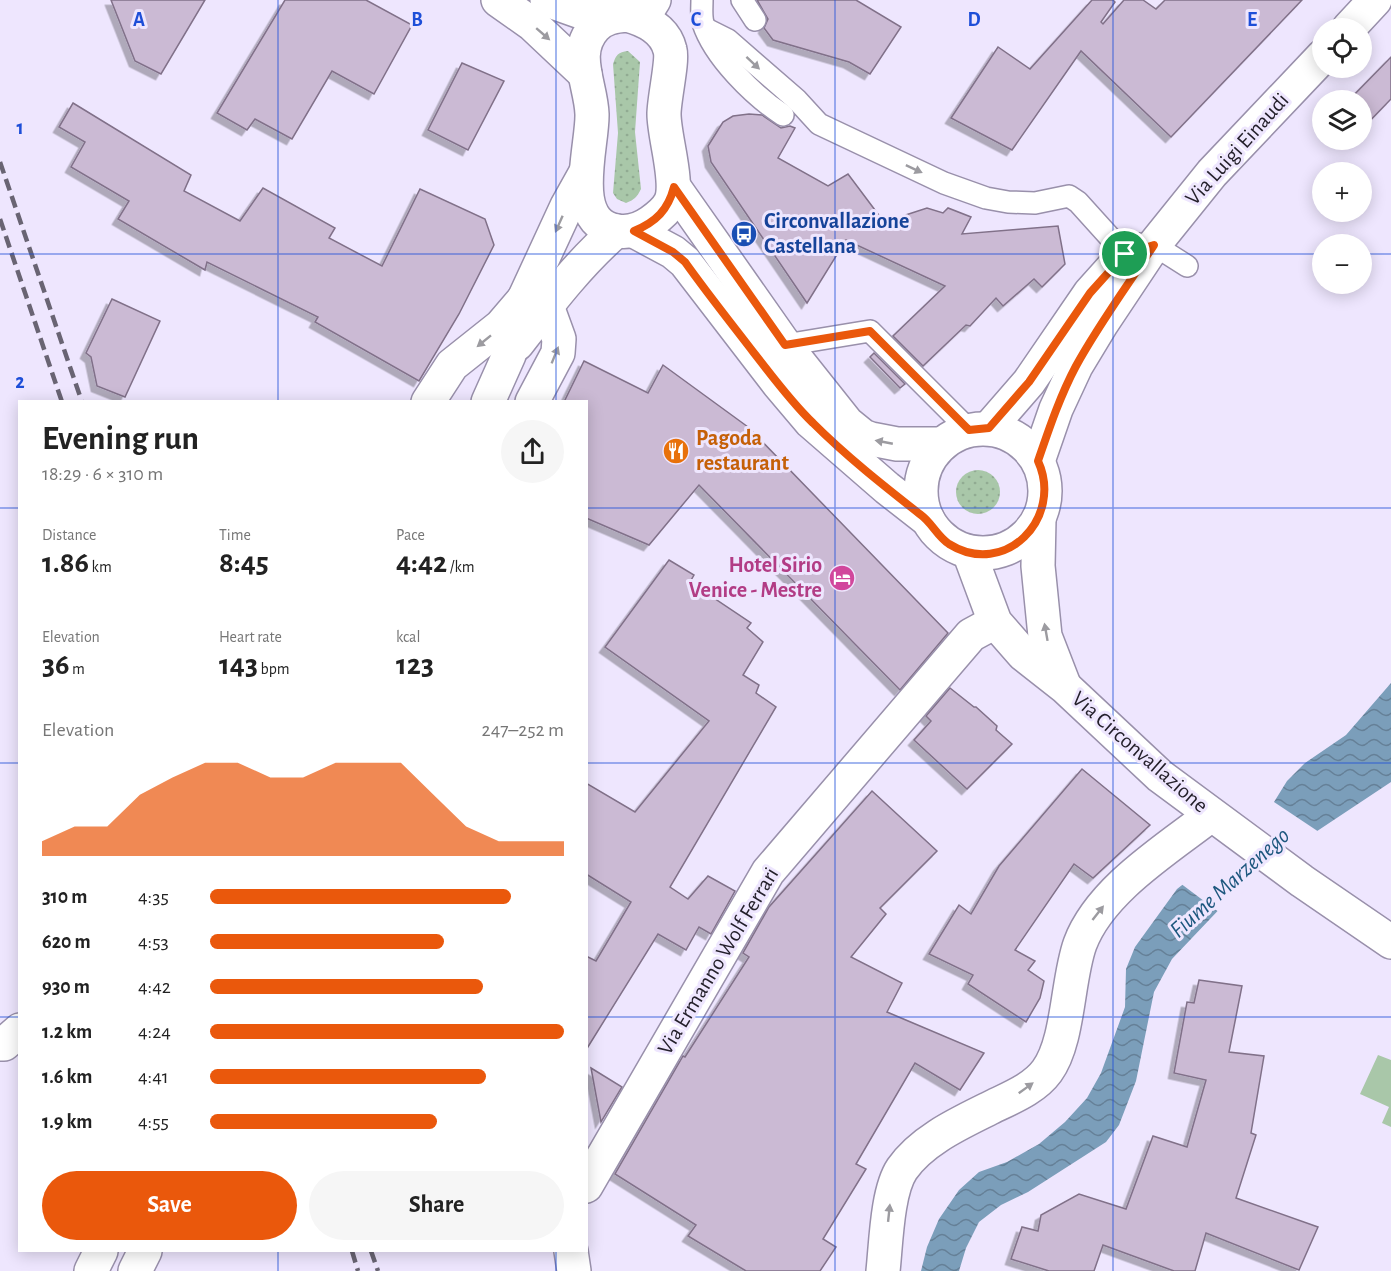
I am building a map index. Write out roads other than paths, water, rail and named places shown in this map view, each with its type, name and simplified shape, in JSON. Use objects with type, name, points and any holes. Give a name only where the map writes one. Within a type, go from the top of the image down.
[{"type":"street","points":[[498,0],[532,24],[585,74]]},
{"type":"street","points":[[429,400],[452,365],[501,326],[568,279],[598,247],[625,231],[645,226],[660,215],[670,202],[674,187],[664,118],[664,101],[671,51],[663,36],[636,11],[578,11],[548,0]]},
{"type":"street","points":[[1359,18],[1376,0]]},
{"type":"street","points":[[636,11],[598,24],[586,38],[582,52],[592,114],[591,142],[586,172],[586,198],[591,211],[606,227],[625,231],[673,252],[685,262],[811,422],[928,520]]},
{"type":"street","name":"Via Luigi Einaudi","points":[[967,434],[1029,382],[1090,293],[1140,250],[1312,68]]},
{"type":"street","points":[[489,400],[535,302],[567,206],[586,172]]},
{"type":"street","points":[[674,187],[785,345],[839,414],[863,436],[897,444],[967,434],[1009,434],[1032,452],[1042,470],[1045,490],[1043,509],[1027,536],[1009,548],[989,553],[969,552],[949,544],[940,537],[928,520],[921,501],[921,479],[928,460],[967,434]]},
{"type":"street","name":"Via Luigi Einaudi","points":[[1038,461],[1056,409],[1076,366],[1102,323],[1140,250]]},
{"type":"street","points":[[533,400],[558,353],[559,339],[535,302]]},
{"type":"street","name":"Via Circonvallazione","points":[[1039,519],[1038,566],[1046,636],[1065,687]]},
{"type":"street","name":"Via Circonvallazione","points":[[969,552],[995,622],[1023,654],[1065,687],[1160,776],[1391,942]]},
{"type":"street","name":"Via Ermanno Wolf Ferrari","points":[[588,1183],[768,872],[971,635],[995,622]]},
{"type":"street","points":[[882,1271],[890,1201],[901,1170],[919,1150],[946,1131],[1023,1091],[1047,1071],[1060,1043],[1080,945],[1094,917],[1133,877],[1211,814]]},
{"type":"street","points":[[0,1044],[4,1044],[18,1032]]},
{"type":"street","points":[[92,1271],[101,1252]]},
{"type":"street","points":[[135,1271],[144,1252]]},
{"type":"street","points":[[571,1252],[574,1271]]},
{"type":"lane","points":[[702,0],[702,21],[723,57],[744,83],[764,102],[783,115]]},
{"type":"lane","points":[[742,0],[755,20]]},
{"type":"lane","points":[[706,29],[728,40],[796,100],[819,124],[944,183],[986,198],[1035,203],[1069,196],[1140,250],[1187,266]]},
{"type":"lane","points":[[785,345],[870,331],[967,434]]},
{"type":"water","name":"Fiume Marzenego","points":[[1391,683],[1391,782],[1275,859],[1229,899],[1172,959],[1154,992],[1136,1081],[1119,1125],[1106,1142],[1028,1192],[1001,1205],[979,1222],[966,1248],[959,1271],[921,1271],[927,1247],[939,1219],[959,1190],[979,1172],[1007,1162],[1039,1144],[1065,1122],[1087,1098],[1101,1073],[1125,1007],[1126,969],[1135,947],[1177,889],[1217,858],[1253,836],[1287,781],[1305,763],[1346,735]]},
{"type":"railway","points":[[0,162],[81,400]]},
{"type":"railway","points":[[0,219],[61,400]]},
{"type":"railway","points":[[352,1252],[358,1271]]},
{"type":"railway","points":[[371,1252],[378,1271]]},
{"type":"place","name":"Circonvallazione Castellana","points":[[744,234]]},
{"type":"place","name":"Pagoda restaurant","points":[[676,451]]},
{"type":"place","name":"Hotel Sirio Venice - Mestre","points":[[842,578]]}]
